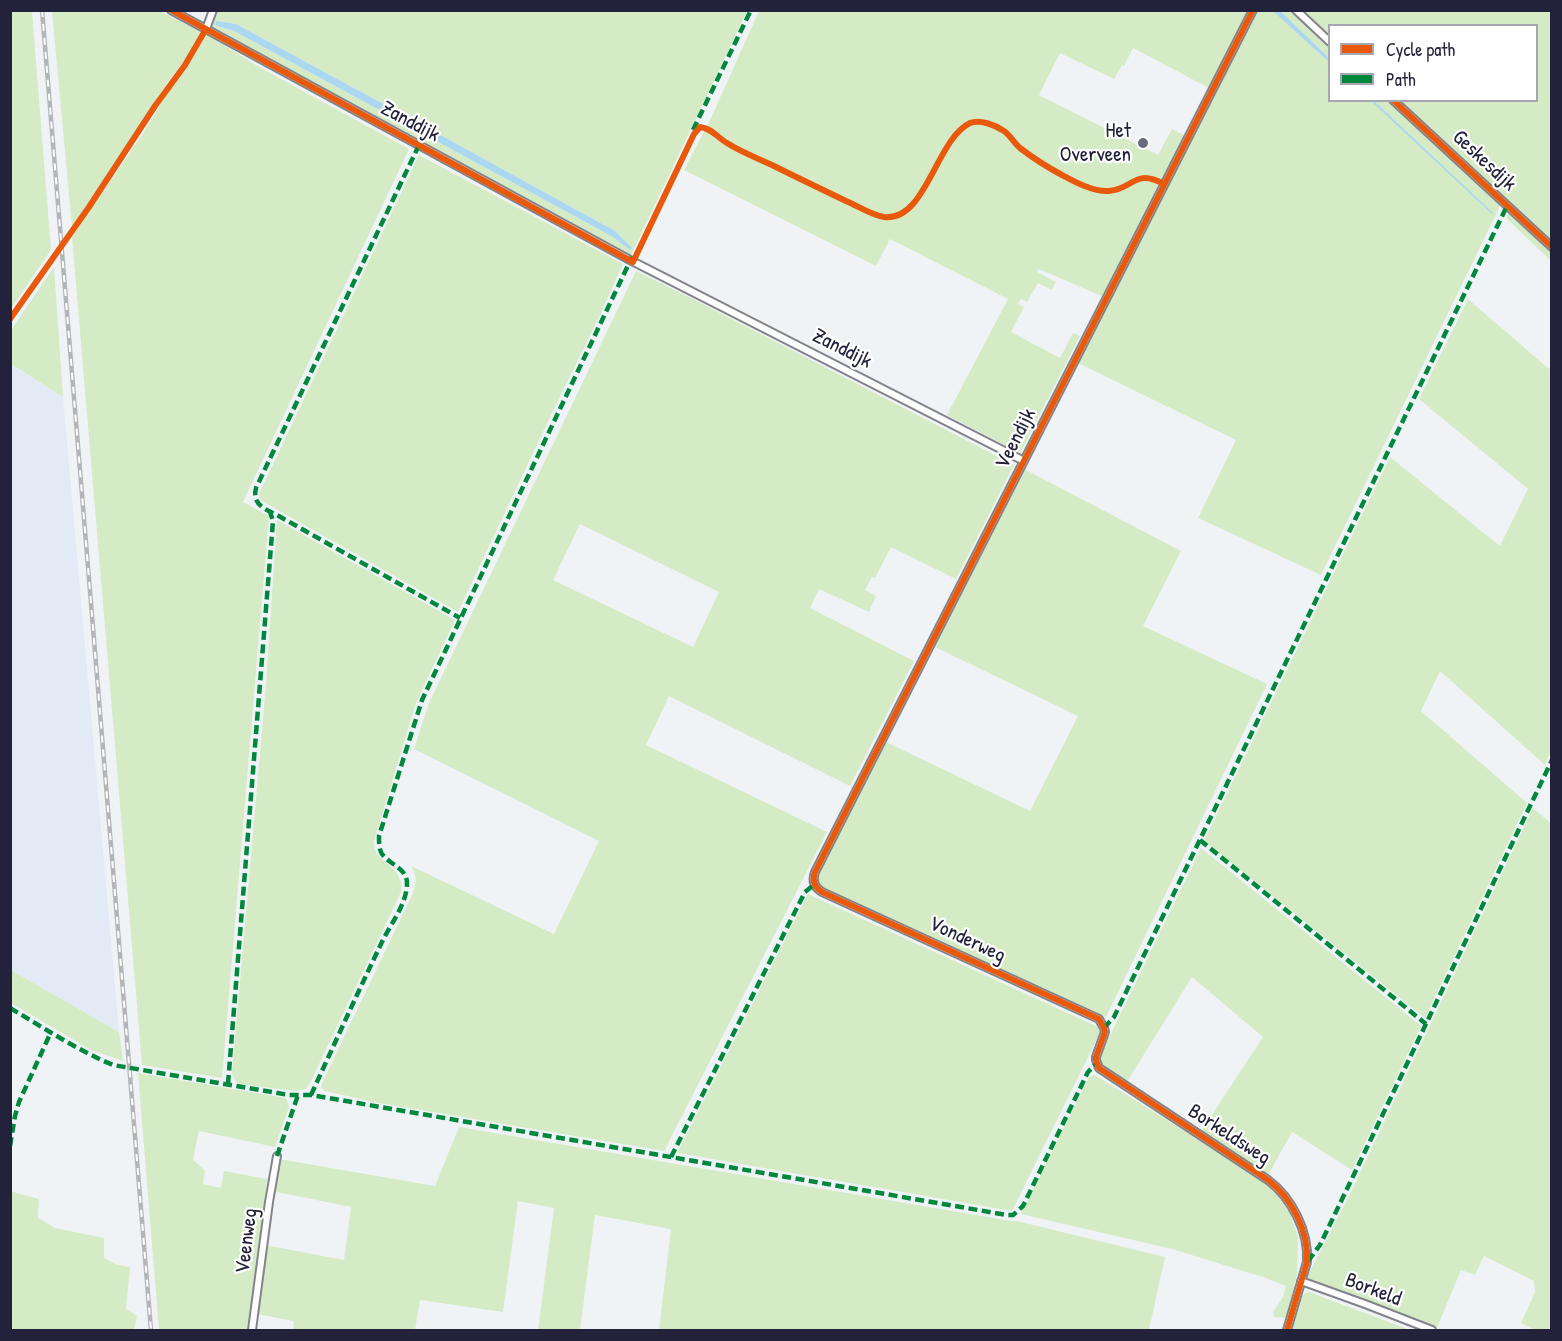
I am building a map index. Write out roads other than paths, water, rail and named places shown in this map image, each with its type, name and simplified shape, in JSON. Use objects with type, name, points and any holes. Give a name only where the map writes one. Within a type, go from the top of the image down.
[{"type":"street","name":"Zanddijk","points":[[171,10],[633,262],[1024,460]]},
{"type":"street","points":[[206,29],[213,10]]},
{"type":"street","name":"Veendijk","points":[[815,884],[813,878],[815,872],[1253,10]]},
{"type":"street","points":[[1296,10],[1328,41]]},
{"type":"street","name":"Geskesdijk","points":[[1395,102],[1551,247]]},
{"type":"street","name":"Vonderweg","points":[[815,884],[822,892],[1099,1019],[1104,1028],[1103,1039],[1096,1057],[1097,1063]]},
{"type":"street","name":"Borkeldsweg","points":[[1097,1063],[1106,1074],[1279,1189],[1296,1214],[1306,1242],[1307,1262],[1287,1330]]},
{"type":"street","name":"Veenweg","points":[[252,1330],[268,1202],[277,1156]]},
{"type":"street","name":"Borkeld","points":[[1301,1281],[1432,1330]]},
{"type":"water","points":[[1273,11],[1280,11],[1328,57],[1328,61]]},
{"type":"water","points":[[217,21],[236,24],[446,138],[615,231],[632,248],[630,250],[613,237],[234,31],[217,26],[215,24]]},
{"type":"water","points":[[1372,102],[1375,102],[1492,214]]},
{"type":"railway","points":[[42,10],[151,1330]]},
{"type":"place","name":"Het Overveen","points":[[1143,143]]}]
